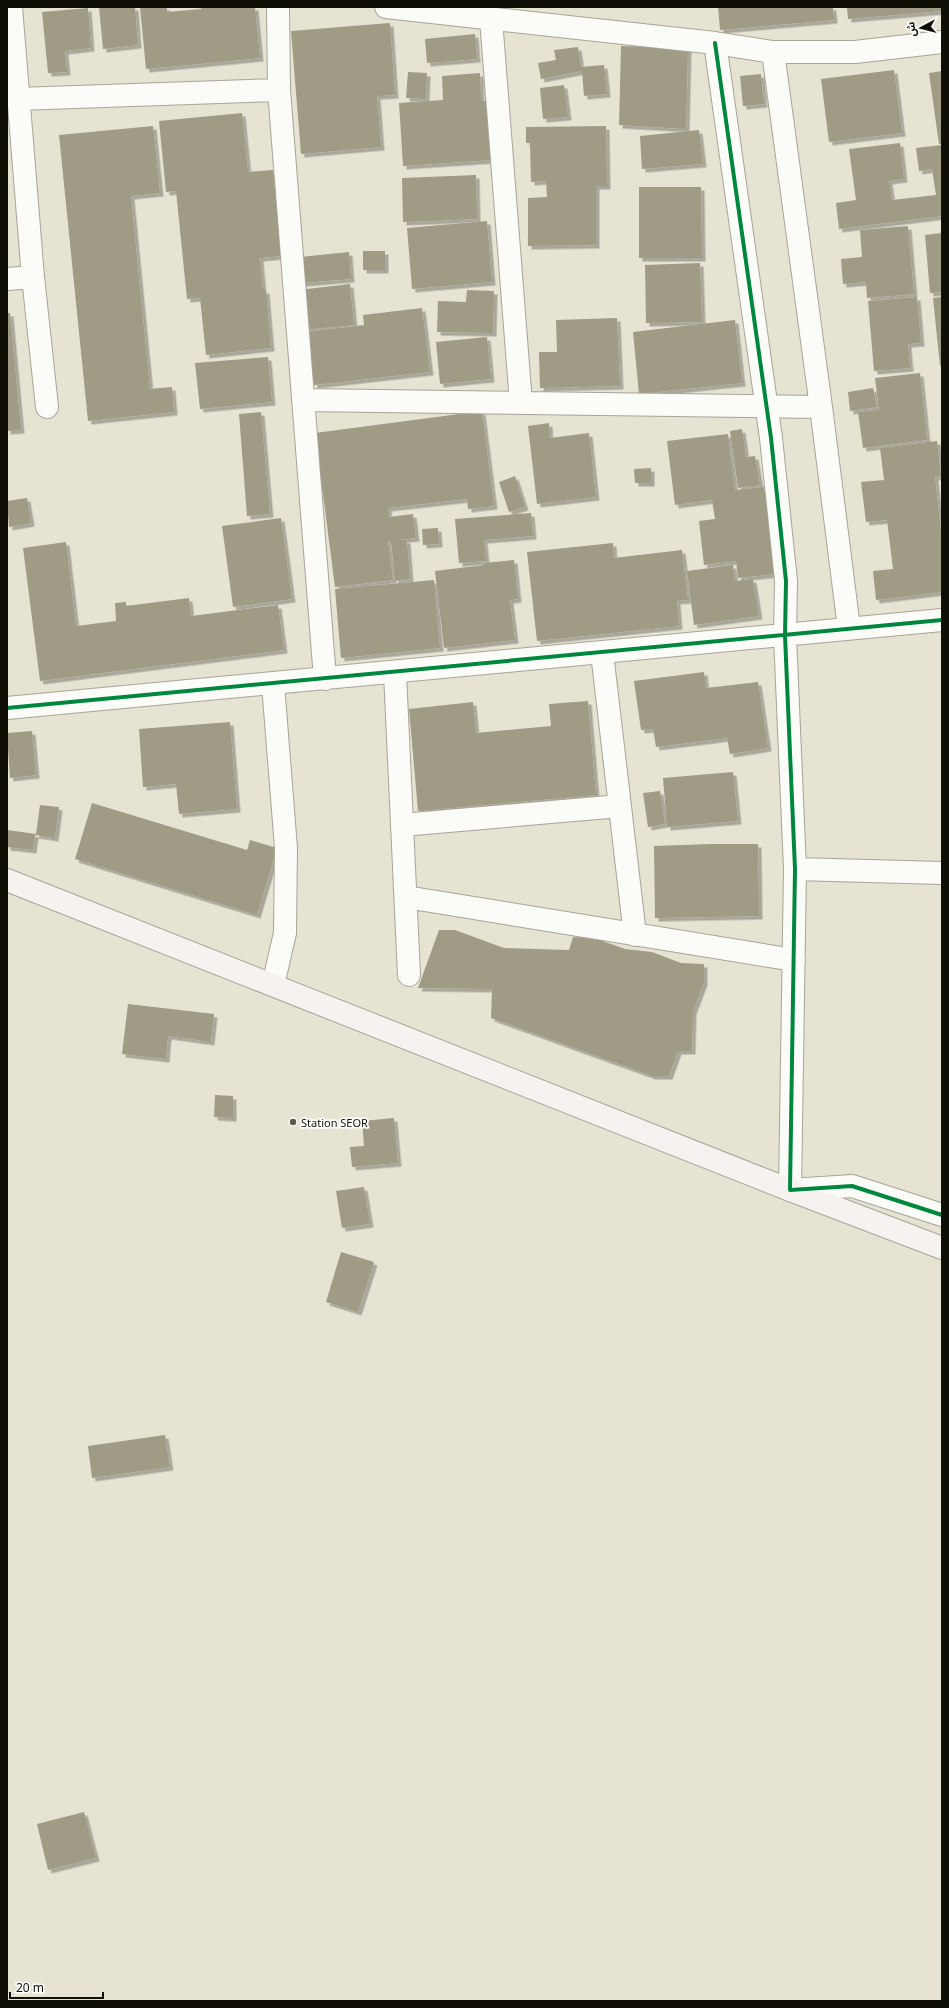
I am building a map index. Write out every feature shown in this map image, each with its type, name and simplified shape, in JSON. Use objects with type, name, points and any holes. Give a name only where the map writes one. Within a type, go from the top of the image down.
[{"type":"main road","points":[[7,880],[790,1190],[942,1248]]},
{"type":"street","points":[[11,7],[33,277],[47,407]]},
{"type":"street","points":[[278,7],[279,90],[325,679]]},
{"type":"street","points":[[386,7],[715,43],[773,52],[855,52],[942,42]]},
{"type":"street","points":[[491,19],[521,403]]},
{"type":"street","points":[[715,43],[766,406],[786,581],[785,636],[795,869],[790,1190],[852,1186],[942,1215]]},
{"type":"street","points":[[773,52],[849,628]]},
{"type":"street","points":[[18,99],[279,90]]},
{"type":"street","points":[[7,279],[33,277]]},
{"type":"street","points":[[303,400],[821,407]]},
{"type":"street","points":[[7,708],[394,673],[942,620]]},
{"type":"street","points":[[602,653],[635,935]]},
{"type":"street","points":[[394,673],[409,975]]},
{"type":"street","points":[[273,684],[286,848],[285,933],[273,985]]},
{"type":"street","points":[[402,825],[620,806]]},
{"type":"street","points":[[795,869],[942,873]]},
{"type":"street","points":[[406,897],[794,960]]},
{"type":"building","points":[[99,7],[135,7],[138,45],[103,49]]},
{"type":"building","points":[[140,7],[167,7],[167,12],[201,9],[201,7],[255,7],[260,58],[146,69]]},
{"type":"building","points":[[718,7],[833,7],[834,20],[720,30]]},
{"type":"building","points":[[847,7],[942,7],[942,11],[848,19]]},
{"type":"building","points":[[88,8],[91,48],[65,51],[67,72],[48,73],[42,12]]},
{"type":"building","points":[[390,23],[395,95],[377,96],[381,147],[301,154],[291,31]]},
{"type":"building","points":[[475,34],[477,59],[427,63],[425,39]]},
{"type":"building","points":[[621,46],[688,48],[686,129],[619,125]]},
{"type":"building","points":[[578,47],[581,67],[604,65],[607,94],[584,96],[582,71],[541,79],[538,63],[556,60],[554,50]]},
{"type":"building","points":[[894,70],[902,133],[829,142],[821,79]]},
{"type":"building","points":[[942,71],[942,144],[939,144],[929,73]]},
{"type":"building","points":[[408,72],[427,73],[426,99],[406,98]]},
{"type":"building","points":[[480,73],[481,101],[488,101],[492,160],[403,166],[399,103],[443,100],[442,76]]},
{"type":"building","points":[[761,74],[764,104],[743,106],[740,76]]},
{"type":"building","points":[[564,85],[568,117],[543,119],[540,88]]},
{"type":"building","points":[[242,113],[248,172],[273,170],[281,256],[260,258],[263,290],[266,290],[271,348],[206,355],[200,298],[187,299],[176,191],[166,192],[159,121]]},
{"type":"building","points":[[153,126],[160,193],[131,196],[150,389],[172,387],[174,412],[88,421],[59,135]]},
{"type":"building","points":[[606,126],[607,186],[596,186],[596,245],[528,246],[528,198],[547,197],[546,181],[531,182],[530,143],[526,143],[526,127]]},
{"type":"building","points":[[699,130],[703,164],[642,169],[640,136]]},
{"type":"building","points":[[900,143],[904,179],[889,181],[892,200],[936,195],[932,169],[919,171],[916,148],[942,145],[942,216],[839,229],[836,203],[856,200],[849,149]]},
{"type":"building","points":[[476,175],[477,219],[403,222],[402,178]]},
{"type":"building","points":[[639,187],[701,187],[702,258],[639,258]]},
{"type":"building","points":[[487,221],[492,282],[412,289],[407,228]]},
{"type":"building","points":[[908,226],[914,294],[867,298],[866,282],[843,284],[841,259],[862,257],[860,230]]},
{"type":"building","points":[[942,233],[942,292],[930,293],[925,235]]},
{"type":"building","points":[[363,251],[385,251],[385,270],[363,270]]},
{"type":"building","points":[[349,252],[351,279],[302,283],[300,257]]},
{"type":"building","points":[[700,263],[702,322],[646,323],[645,265]]},
{"type":"building","points":[[350,284],[354,325],[302,330],[298,290]]},
{"type":"building","points":[[467,290],[494,291],[493,333],[437,332],[438,301],[466,302]]},
{"type":"building","points":[[917,297],[921,343],[908,344],[910,368],[874,371],[868,301]]},
{"type":"building","points":[[942,297],[942,366],[940,366],[933,298]]},
{"type":"building","points":[[422,308],[430,372],[314,385],[308,332],[364,325],[363,315]]},
{"type":"building","points":[[7,313],[10,313],[21,430],[7,431]]},
{"type":"building","points":[[617,318],[620,386],[540,388],[539,352],[557,352],[556,320]]},
{"type":"building","points":[[735,320],[742,383],[639,394],[633,332]]},
{"type":"building","points":[[487,337],[491,379],[440,384],[436,342]]},
{"type":"building","points":[[268,357],[272,402],[200,409],[195,363]]},
{"type":"building","points":[[920,373],[927,440],[863,448],[858,412],[879,410],[875,378]]},
{"type":"building","points":[[873,388],[877,407],[850,411],[848,392]]},
{"type":"building","points":[[482,411],[494,506],[468,509],[467,499],[388,508],[389,517],[413,514],[416,538],[398,540],[407,540],[410,579],[395,581],[391,541],[388,541],[393,580],[335,587],[315,433]]},
{"type":"building","points":[[261,412],[270,514],[247,516],[239,414]]},
{"type":"building","points":[[549,423],[550,438],[589,433],[596,497],[537,504],[528,426]]},
{"type":"building","points":[[742,429],[746,457],[755,456],[760,485],[738,488],[730,431]]},
{"type":"building","points":[[728,434],[735,490],[764,487],[775,574],[738,578],[736,561],[704,565],[699,521],[715,519],[712,500],[675,505],[667,441]]},
{"type":"building","points":[[937,441],[941,476],[935,477],[942,540],[942,592],[876,600],[873,571],[893,569],[887,520],[866,522],[861,482],[884,480],[880,448]]},
{"type":"building","points":[[651,468],[651,483],[635,483],[634,469]]},
{"type":"building","points":[[515,476],[525,507],[509,512],[499,482]]},
{"type":"building","points":[[27,498],[31,523],[9,527],[7,501]]},
{"type":"building","points":[[531,513],[533,536],[484,540],[486,561],[459,563],[455,519]]},
{"type":"building","points":[[281,518],[292,599],[233,607],[222,526]]},
{"type":"building","points":[[438,528],[439,544],[423,545],[422,529]]},
{"type":"building","points":[[66,542],[76,626],[116,621],[115,603],[126,602],[126,606],[189,598],[191,616],[278,605],[284,650],[40,681],[23,548]]},
{"type":"building","points":[[613,543],[614,558],[682,550],[688,600],[677,601],[679,626],[537,641],[527,552]]},
{"type":"building","points":[[514,560],[518,599],[510,600],[515,640],[444,648],[435,571]]},
{"type":"building","points":[[733,565],[735,581],[753,579],[759,616],[694,625],[687,571]]},
{"type":"building","points":[[434,580],[440,648],[341,658],[335,589]]},
{"type":"building","points":[[704,672],[706,688],[758,682],[768,748],[730,754],[727,738],[656,747],[653,729],[641,730],[634,681]]},
{"type":"building","points":[[588,701],[596,795],[418,811],[409,709],[473,702],[476,733],[551,726],[549,704]]},
{"type":"building","points":[[230,722],[237,809],[179,814],[176,784],[143,787],[139,729]]},
{"type":"building","points":[[32,731],[36,775],[10,778],[7,733]]},
{"type":"building","points":[[733,772],[738,821],[667,827],[663,778]]},
{"type":"building","points":[[660,791],[665,824],[648,827],[643,793]]},
{"type":"building","points":[[92,803],[247,850],[250,840],[277,848],[257,915],[75,859]]},
{"type":"building","points":[[40,805],[59,807],[55,838],[35,835],[33,850],[7,847],[7,830],[36,834]]},
{"type":"building","points":[[758,844],[759,916],[655,918],[654,846]]},
{"type":"building","points":[[439,930],[455,930],[504,948],[569,950],[573,937],[594,938],[625,949],[652,952],[681,963],[704,964],[704,982],[693,1011],[692,1051],[678,1051],[669,1076],[652,1076],[491,1018],[492,989],[418,988]]},
{"type":"building","points":[[128,1004],[214,1014],[211,1042],[168,1036],[166,1059],[122,1054]]},
{"type":"building","points":[[215,1095],[233,1096],[233,1118],[214,1117]]},
{"type":"building","points":[[394,1118],[398,1163],[352,1167],[350,1147],[364,1146],[362,1121]]},
{"type":"building","points":[[364,1187],[370,1224],[342,1228],[336,1191]]},
{"type":"building","points":[[341,1252],[374,1262],[358,1312],[326,1302]]},
{"type":"building","points":[[165,1435],[170,1467],[92,1478],[88,1446]]},
{"type":"building","points":[[84,1812],[96,1858],[48,1870],[37,1824]]},
{"type":"cycle path","points":[[715,43],[771,438],[786,581],[785,636],[795,869],[790,1190],[852,1186],[942,1215]]},
{"type":"cycle path","points":[[7,708],[942,620]]},
{"type":"place","name":"Station SEOR","points":[[293,1122]]}]
